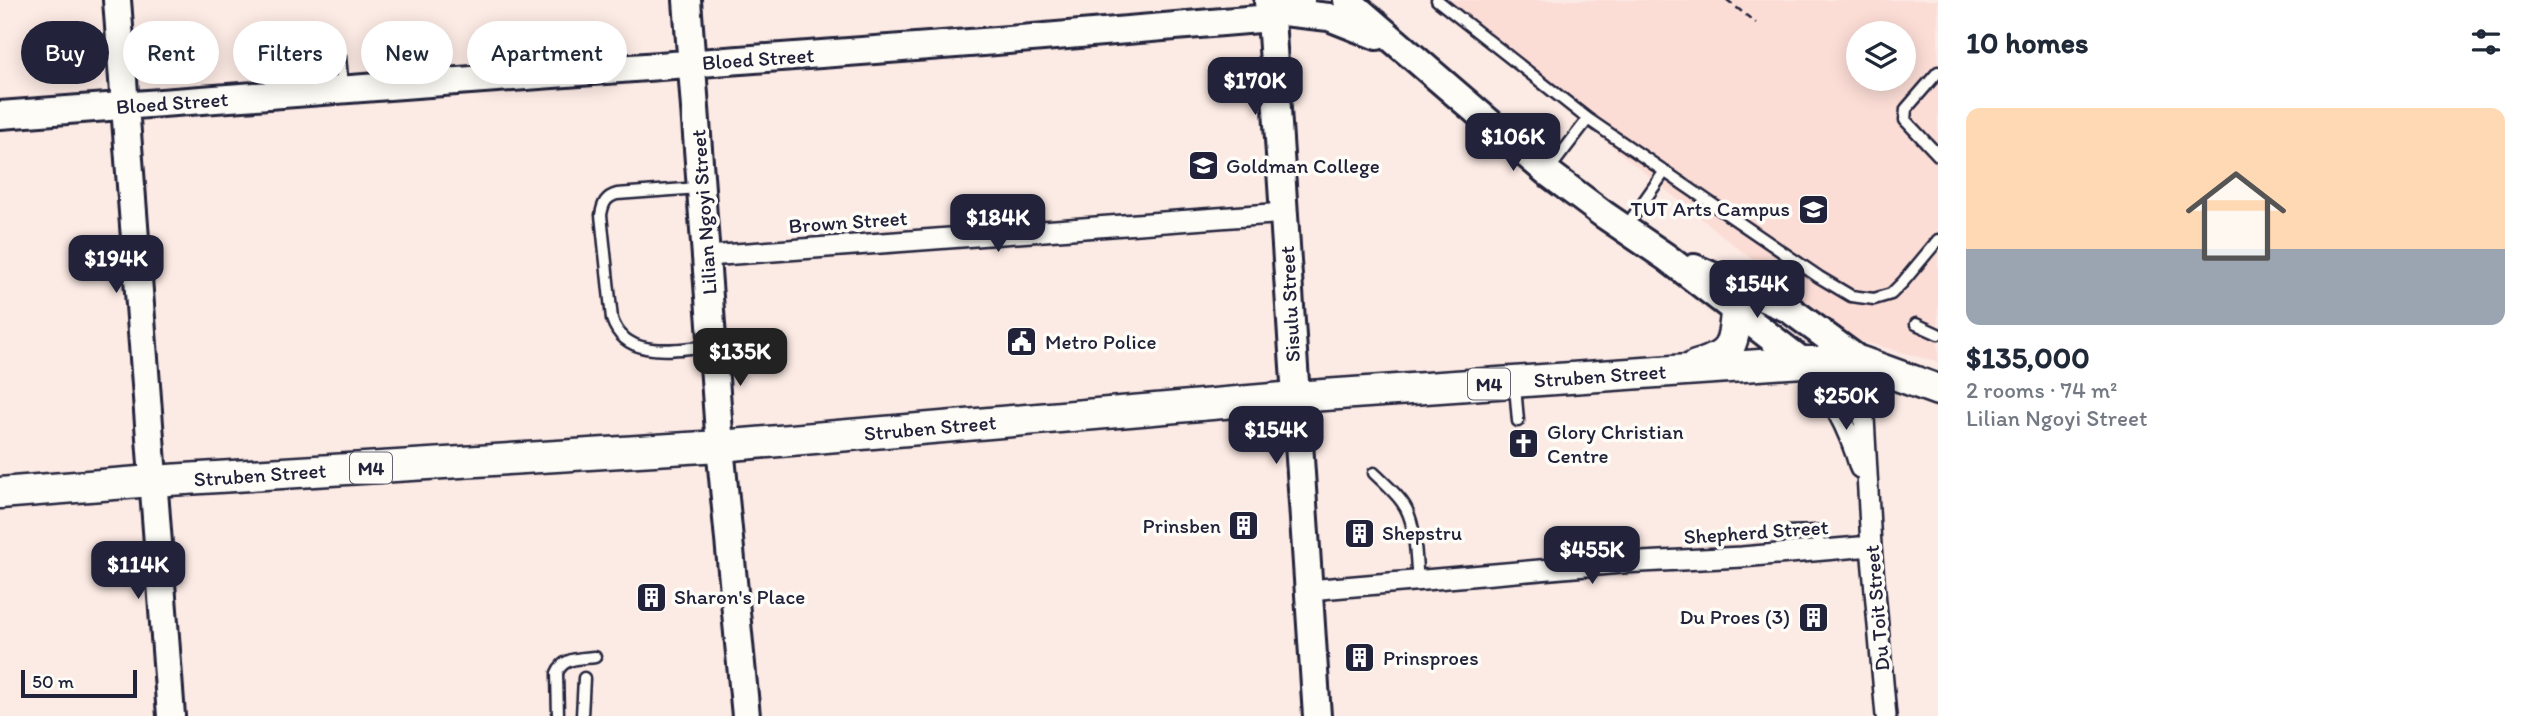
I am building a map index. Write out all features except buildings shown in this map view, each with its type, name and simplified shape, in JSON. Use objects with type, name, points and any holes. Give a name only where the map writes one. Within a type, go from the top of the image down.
[{"type":"main road","points":[[1683,370],[1715,361],[1727,353],[1732,344],[1736,313]]},
{"type":"main road","name":"Struben Street","points":[[0,494],[152,481],[720,446],[1295,397],[1803,362],[1861,362]]},
{"type":"main road","name":"M4","points":[[1861,362],[1938,390]]},
{"type":"street","points":[[117,0],[127,106],[170,716]]},
{"type":"street","name":"Lilian Ngoyi Street","points":[[687,0],[720,446],[746,716]]},
{"type":"street","name":"Du Toit Street","points":[[1347,0],[1547,172],[1666,257],[1803,362],[1835,404],[1851,438],[1868,500]]},
{"type":"street","name":"Bloed Street","points":[[0,115],[692,64],[1234,16],[1281,8]]},
{"type":"street","name":"Du Toit Street","points":[[1281,8],[1329,17],[1395,43]]},
{"type":"street","name":"Sisulu Street","points":[[1281,8],[1285,213],[1317,716]]},
{"type":"street","name":"Brown Street","points":[[708,256],[1285,213]]},
{"type":"street","name":"Du Toit Street","points":[[1666,257],[1789,309],[1861,362],[1871,547],[1886,716]]},
{"type":"street","name":"Shepherd Street","points":[[1309,590],[1871,547]]},
{"type":"lane","points":[[1437,0],[1588,119],[1819,277],[1851,296],[1874,299],[1891,294],[1938,240]]},
{"type":"lane","points":[[1938,72],[1906,109],[1905,120],[1938,155]]},
{"type":"lane","points":[[342,84],[343,90]]},
{"type":"lane","points":[[1547,172],[1588,119]]},
{"type":"lane","points":[[1625,229],[1665,171]]},
{"type":"lane","points":[[702,188],[609,196],[604,201],[601,215],[612,319],[619,332],[635,346],[649,350],[713,346]]},
{"type":"lane","points":[[1916,324],[1938,334]]},
{"type":"lane","points":[[1515,382],[1518,421]]},
{"type":"lane","points":[[1374,473],[1402,501],[1407,510],[1418,580]]},
{"type":"lane","points":[[1785,532],[1823,530],[1819,551]]},
{"type":"lane","points":[[558,716],[559,667],[568,660],[595,657]]},
{"type":"lane","points":[[582,716],[584,678]]},
{"type":"path","points":[[1727,0],[1756,23]]},
{"type":"shaded area","name":"TUT Arts Campus","points":[[1431,0],[1938,0],[1938,362],[1849,338]]},
{"type":"place","name":"Goldman College","points":[[1203,166]]},
{"type":"place","name":"TUT Arts Campus","points":[[1813,209]]},
{"type":"place","name":"Metro Police","points":[[1022,342]]},
{"type":"place","name":"Glory Christian Centre","points":[[1524,444]]},
{"type":"place","name":"Prinsben","points":[[1244,526]]},
{"type":"place","name":"Shepstru","points":[[1359,533]]},
{"type":"place","name":"Sharon's Place","points":[[651,597]]},
{"type":"place","name":"Du Proes (3)","points":[[1813,617]]},
{"type":"place","name":"Prinsproes","points":[[1360,658]]}]
